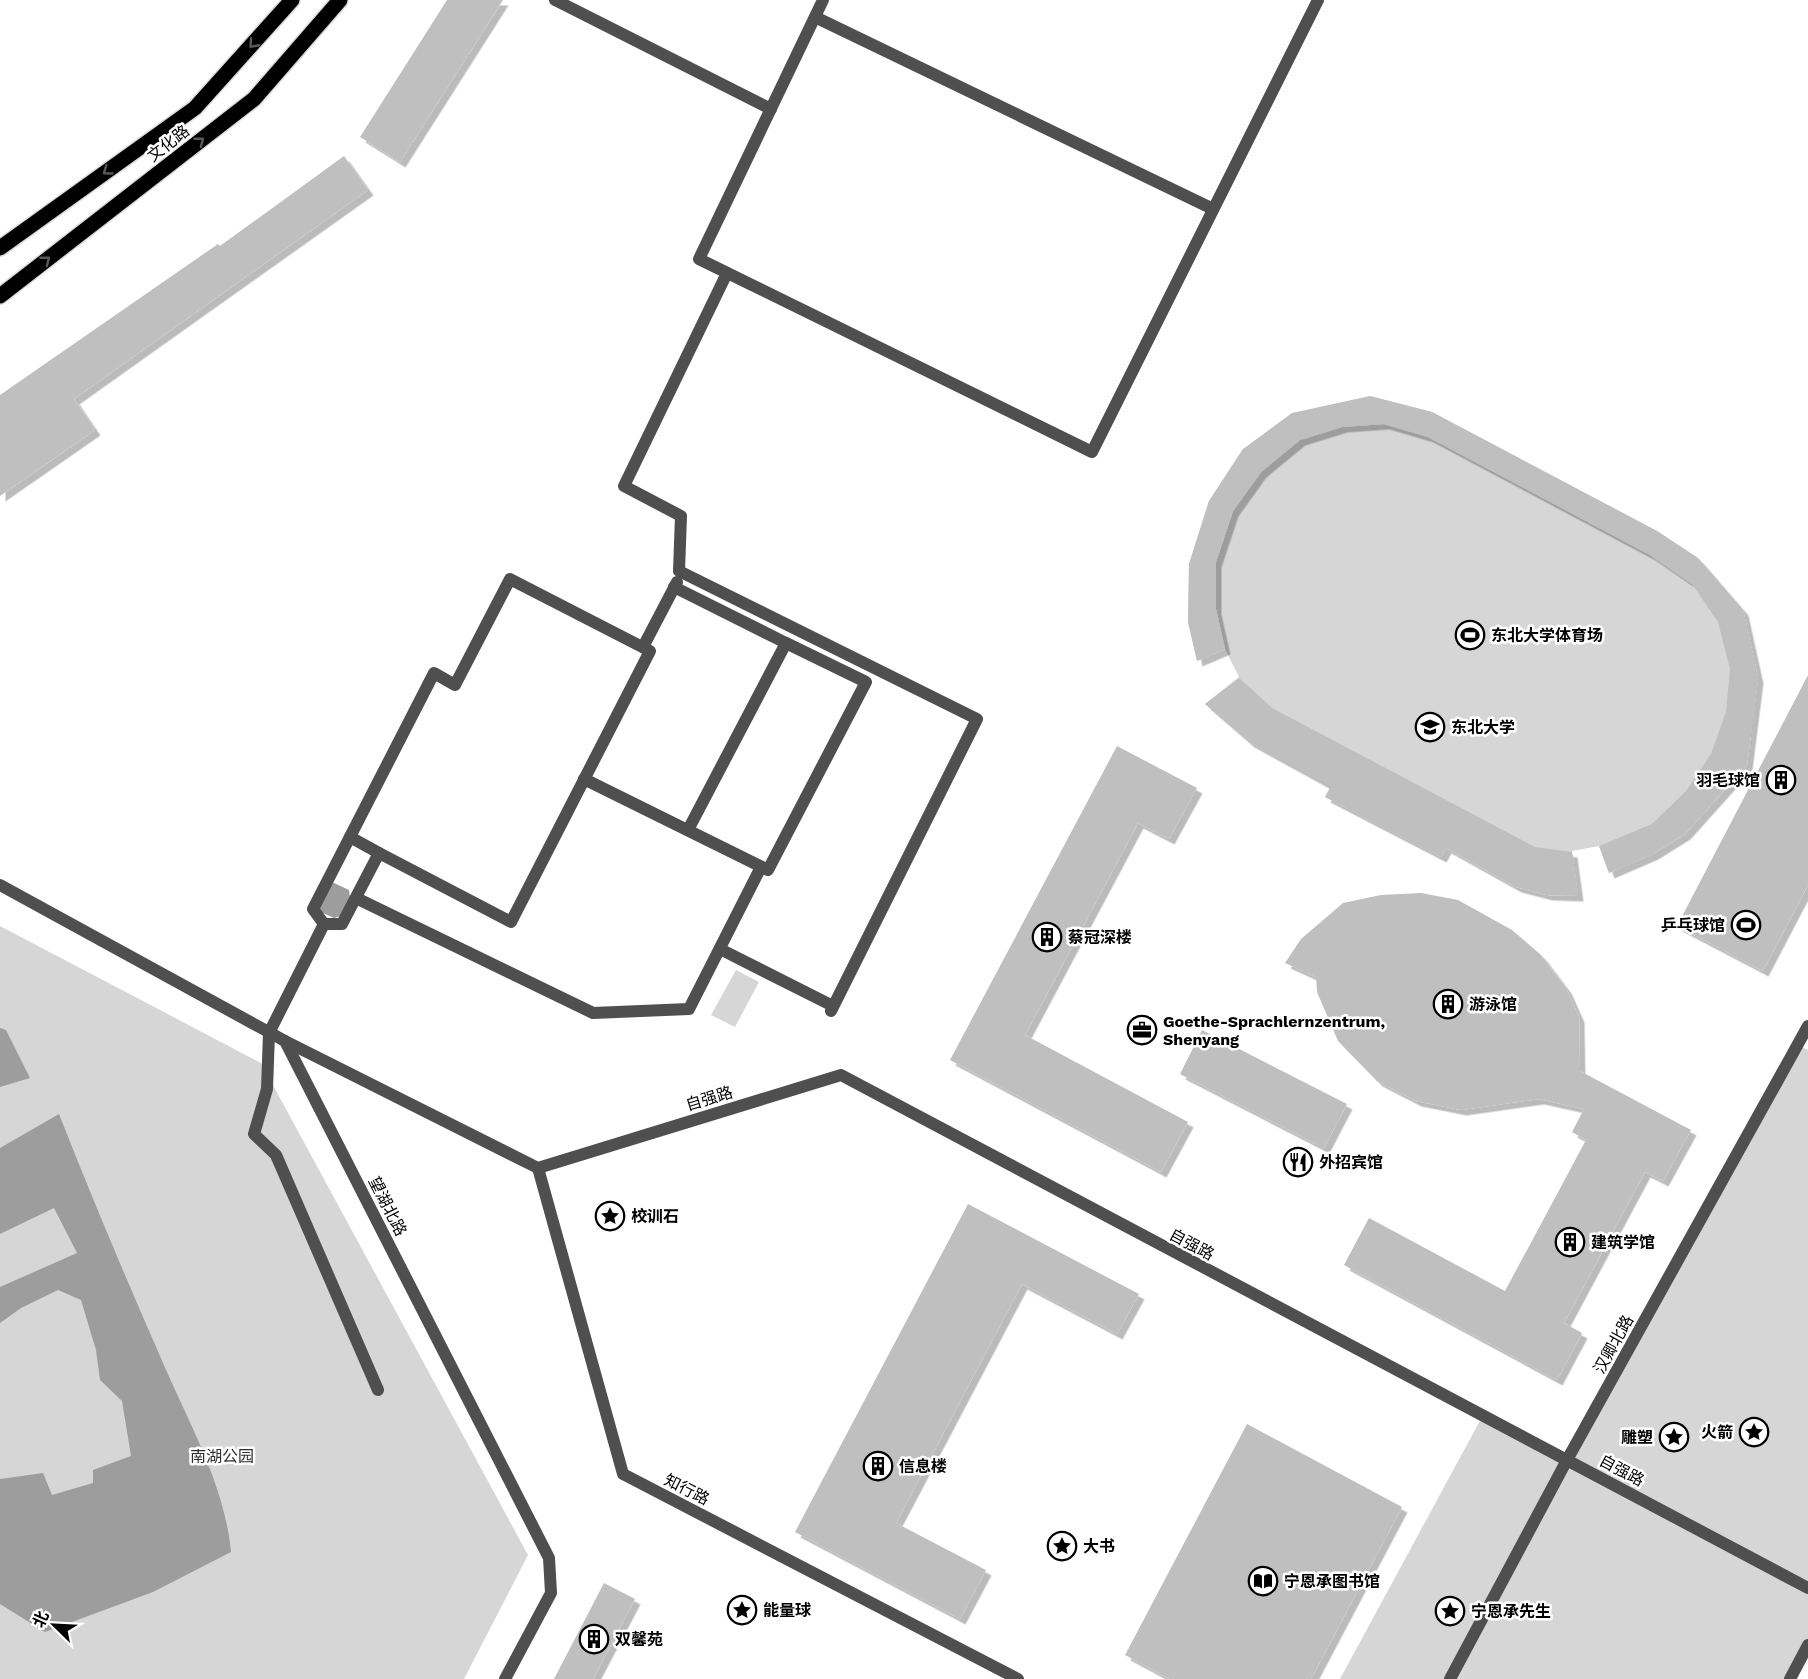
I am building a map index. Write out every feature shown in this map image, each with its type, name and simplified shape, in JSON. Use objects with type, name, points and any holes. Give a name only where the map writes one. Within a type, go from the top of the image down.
[{"type":"main road","name":"文化路","points":[[0,248],[195,108],[292,0]]},
{"type":"main road","name":"文化路","points":[[0,296],[254,99],[340,0]]},
{"type":"street","points":[[555,0],[771,109]]},
{"type":"street","points":[[823,0],[699,259],[1092,452],[1318,0]]},
{"type":"street","points":[[815,17],[1213,209]]},
{"type":"street","points":[[720,949],[832,1008],[977,719],[679,571],[681,516],[624,486],[727,273]]},
{"type":"street","points":[[643,647],[682,572]]},
{"type":"street","points":[[324,924],[313,909],[350,837],[434,674],[455,685],[510,579],[650,651],[511,922],[350,837]]},
{"type":"street","points":[[584,779],[768,870],[866,682],[674,587]]},
{"type":"street","points":[[688,830],[786,643]]},
{"type":"street","points":[[324,924],[342,924],[380,853]]},
{"type":"street","points":[[356,898],[593,1013],[689,1009],[761,867]]},
{"type":"street","points":[[0,885],[269,1033],[538,1168]]},
{"type":"street","points":[[324,924],[269,1033],[267,1089],[254,1134],[276,1155],[378,1390]]},
{"type":"street","name":"汉卿北路","points":[[1450,1679],[1567,1460],[1803,1048],[1808,1026]]},
{"type":"street","name":"望湖北路","points":[[285,1041],[549,1558],[550,1593],[506,1679]]},
{"type":"street","name":"自强路","points":[[538,1168],[841,1075],[1808,1588]]},
{"type":"street","name":"知行路","points":[[538,1168],[623,1474],[1018,1679]]},
{"type":"street","points":[[1790,1679],[1808,1644]]},
{"type":"green space","name":"东北大学体育场","points":[[1370,396],[1432,412],[1657,531],[1698,558],[1743,610],[1758,678],[1751,736],[1653,854],[1609,873],[1599,846],[1572,851],[1578,896],[1446,848],[1441,857],[1325,797],[1330,787],[1249,742],[1205,704],[1239,677],[1225,649],[1197,661],[1188,622],[1189,564],[1209,501],[1243,449]]},
{"type":"green space","name":"南湖公园","points":[[0,926],[261,1063],[528,1555],[464,1679],[0,1679]]},
{"type":"green space","points":[[736,970],[759,982],[735,1027],[711,1015]]},
{"type":"green space","points":[[1798,1045],[1808,1050],[1808,1648],[1791,1679],[1340,1679],[1482,1417],[1566,1460]]},
{"type":"shaded area","points":[[334,883],[349,890],[350,897],[341,916],[334,918],[321,912],[318,905],[328,885]]},
{"type":"shaded area","points":[[0,1028],[6,1030],[30,1078],[0,1087]]},
{"type":"shaded area","points":[[59,1114],[123,1270],[214,1479],[222,1503],[231,1552],[153,1592],[45,1632],[0,1604],[0,1479],[43,1473],[52,1495],[93,1483],[93,1470],[131,1456],[122,1401],[100,1380],[96,1350],[81,1300],[58,1290],[21,1308],[0,1323],[0,1287],[77,1253],[54,1208],[0,1234],[0,1148]]},
{"type":"building","points":[[447,0],[503,0],[400,162],[360,137]]},
{"type":"building","points":[[344,156],[368,190],[74,399],[95,430],[0,496],[0,395],[218,244],[220,246]]},
{"type":"building","points":[[1370,396],[1432,412],[1657,531],[1698,558],[1743,610],[1758,678],[1747,765],[1685,834],[1653,854],[1609,873],[1599,846],[1652,824],[1686,791],[1711,754],[1726,712],[1730,669],[1718,622],[1692,584],[1650,555],[1428,437],[1384,424],[1342,427],[1300,440],[1261,472],[1233,511],[1216,562],[1216,609],[1225,649],[1197,661],[1188,622],[1189,564],[1209,501],[1243,449],[1292,413]]},
{"type":"building","name":"羽毛球馆","points":[[1808,675],[1808,885],[1763,971],[1677,926]]},
{"type":"building","points":[[1239,678],[1272,708],[1535,847],[1572,852],[1578,896],[1547,895],[1516,887],[1446,848],[1441,857],[1325,797],[1331,787],[1249,742],[1205,704]]},
{"type":"building","name":"蔡冠深楼","points":[[1117,746],[1197,788],[1169,839],[1138,823],[1025,1035],[1188,1122],[1161,1172],[950,1060]]},
{"type":"building","points":[[1421,893],[1458,900],[1512,930],[1541,955],[1566,988],[1579,1017],[1580,1071],[1691,1130],[1663,1181],[1645,1172],[1564,1323],[1582,1333],[1557,1380],[1344,1265],[1369,1218],[1505,1291],[1586,1140],[1572,1132],[1584,1109],[1539,1099],[1461,1110],[1416,1101],[1377,1081],[1338,1041],[1317,992],[1316,977],[1285,963],[1301,939],[1343,903],[1381,895]]},
{"type":"building","points":[[1202,1030],[1347,1104],[1324,1148],[1180,1074]]},
{"type":"building","name":"信息楼","points":[[968,1204],[1139,1294],[1117,1334],[1022,1284],[896,1523],[986,1570],[960,1619],[795,1532]]},
{"type":"building","name":"宁恩承图书馆","points":[[1247,1424],[1402,1507],[1311,1679],[1170,1679],[1125,1655]]},
{"type":"building","name":"双馨苑","points":[[604,1583],[635,1599],[593,1679],[554,1679]]},
{"type":"place","name":"东北大学体育场","points":[[1470,635]]},
{"type":"place","name":"东北大学","points":[[1430,727]]},
{"type":"place","name":"羽毛球馆","points":[[1781,780]]},
{"type":"place","name":"乒乓球馆","points":[[1746,925]]},
{"type":"place","name":"蔡冠深楼","points":[[1047,937]]},
{"type":"place","name":"游泳馆","points":[[1448,1004]]},
{"type":"place","name":"Goethe-Sprachlernzentrum, Shenyang","points":[[1142,1030]]},
{"type":"place","name":"外招宾馆","points":[[1298,1162]]},
{"type":"place","name":"校训石","points":[[610,1216]]},
{"type":"place","name":"建筑学馆","points":[[1570,1242]]},
{"type":"place","name":"火箭","points":[[1754,1432]]},
{"type":"place","name":"雕塑","points":[[1674,1437]]},
{"type":"place","name":"信息楼","points":[[878,1466]]},
{"type":"place","name":"大书","points":[[1062,1546]]},
{"type":"place","name":"宁恩承图书馆","points":[[1263,1581]]},
{"type":"place","name":"能量球","points":[[742,1610]]},
{"type":"place","name":"宁恩承先生","points":[[1450,1611]]},
{"type":"place","name":"双馨苑","points":[[594,1639]]}]
